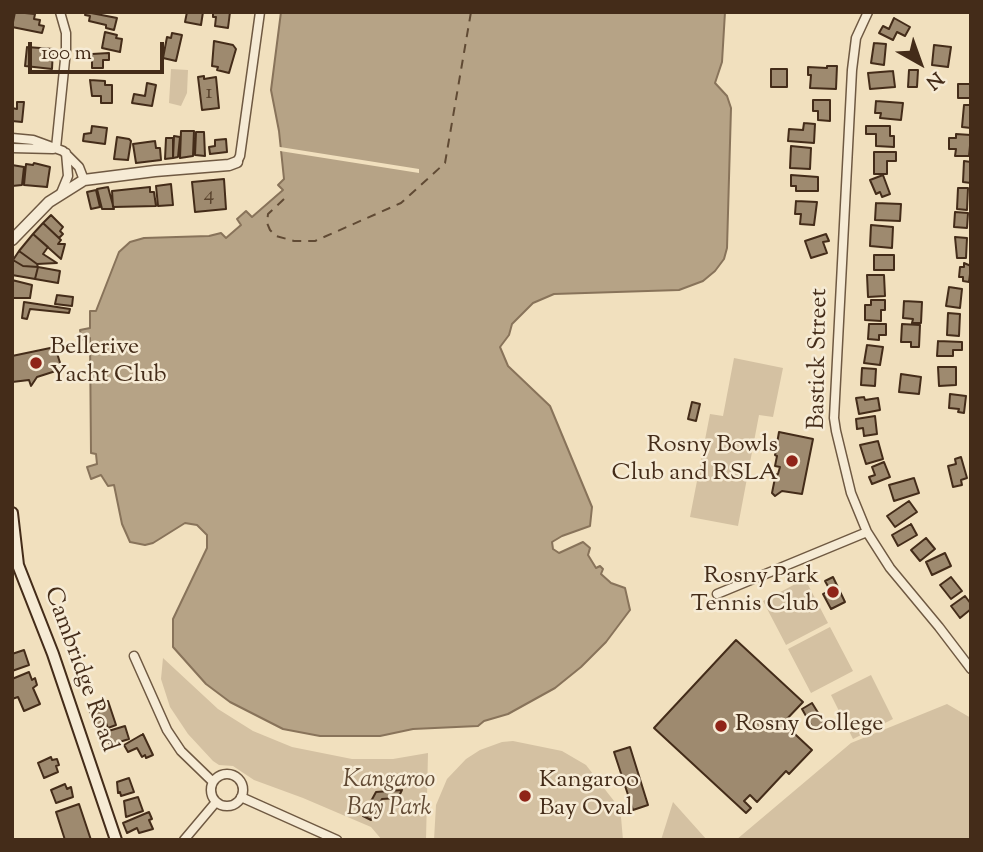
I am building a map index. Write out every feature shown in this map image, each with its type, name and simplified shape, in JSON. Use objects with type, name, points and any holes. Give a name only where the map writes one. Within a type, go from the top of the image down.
[{"type":"main road","name":"Cambridge Road","points":[[12,513],[15,566],[53,654],[116,840]]},
{"type":"street","points":[[56,148],[66,50],[66,33],[61,12]]},
{"type":"street","points":[[12,240],[32,217],[61,193],[85,180],[237,162],[260,12]]},
{"type":"street","name":"Bastick Street","points":[[869,12],[856,38],[852,61],[834,418],[851,493],[867,532],[890,568],[971,669]]},
{"type":"street","points":[[12,138],[33,140],[66,153],[79,167],[85,180]]},
{"type":"street","points":[[12,148],[56,148]]},
{"type":"street","points":[[61,193],[68,176],[66,153]]},
{"type":"street","points":[[717,594],[867,532]]},
{"type":"street","points":[[134,656],[159,716],[173,741],[197,768],[214,782]]},
{"type":"street","points":[[221,776],[236,777],[242,785],[241,797],[231,806],[216,802],[211,793],[214,782],[221,776]]},
{"type":"street","points":[[241,797],[337,840]]},
{"type":"street","points":[[184,840],[216,802]]},
{"type":"green space","points":[[171,69],[188,70],[187,93],[181,106],[169,103]]},
{"type":"green space","points":[[734,358],[783,368],[773,417],[759,415],[738,526],[690,517],[710,414],[723,416]]},
{"type":"green space","points":[[805,579],[828,623],[786,645],[763,601]]},
{"type":"green space","points":[[830,627],[853,671],[811,693],[788,649]]},
{"type":"green space","name":"Kangaroo Bay Park","points":[[163,658],[218,709],[253,731],[292,747],[352,759],[393,759],[428,753],[426,840],[382,840],[371,827],[254,780],[233,766],[219,765],[213,761],[188,734],[170,707],[161,679]]},
{"type":"green space","points":[[871,675],[893,719],[853,739],[831,695]]},
{"type":"green space","points":[[947,704],[971,718],[971,840],[736,840],[851,743]]},
{"type":"green space","name":"Kangaroo Bay Oval","points":[[513,741],[562,751],[586,765],[614,801],[621,817],[623,840],[434,840],[436,805],[447,779],[466,759],[480,750]]},
{"type":"green space","points":[[673,802],[707,840],[661,840]]},
{"type":"shaded area","points":[[281,12],[725,12],[722,62],[715,83],[727,96],[731,108],[727,248],[724,259],[703,281],[679,290],[554,294],[533,303],[512,324],[509,335],[500,347],[508,366],[550,406],[592,507],[590,526],[552,542],[553,549],[559,553],[583,542],[590,548],[588,555],[596,568],[600,566],[603,569],[601,574],[611,583],[625,588],[630,610],[606,642],[555,688],[508,714],[484,721],[478,726],[413,729],[380,736],[320,736],[283,729],[230,702],[206,684],[173,647],[173,619],[207,548],[207,535],[197,525],[185,523],[153,543],[145,545],[130,542],[122,524],[114,485],[108,486],[101,475],[91,479],[87,467],[97,464],[96,454],[91,453],[90,338],[82,340],[80,330],[90,328],[90,311],[96,311],[119,252],[130,242],[144,238],[209,236],[221,233],[226,238],[241,225],[237,219],[246,211],[252,217],[283,190],[278,185],[284,179],[271,90]]},
{"type":"pier","points":[[278,147],[419,169],[419,173],[278,151]]},
{"type":"building","points":[[15,12],[35,14],[34,19],[40,20],[39,25],[44,26],[42,33],[12,27]]},
{"type":"building","points":[[86,12],[117,18],[114,30],[89,21],[90,16],[85,15]]},
{"type":"building","points":[[187,12],[203,12],[201,25],[185,22]]},
{"type":"building","points":[[213,12],[230,12],[228,28],[215,26],[216,17],[213,17]]},
{"type":"building","points":[[894,18],[910,27],[905,36],[897,32],[893,40],[879,33],[883,26],[889,29]]},
{"type":"building","points":[[105,32],[122,39],[120,52],[102,48]]},
{"type":"building","points":[[172,33],[182,35],[176,61],[163,58],[167,37],[171,38]]},
{"type":"building","points":[[214,41],[233,45],[236,49],[229,73],[212,66]]},
{"type":"building","points":[[874,43],[886,44],[884,65],[871,63]]},
{"type":"building","points":[[934,45],[951,47],[948,67],[932,65]]},
{"type":"building","points":[[27,47],[53,49],[52,69],[25,66]]},
{"type":"building","points":[[109,53],[109,60],[103,60],[103,68],[92,68],[92,54]]},
{"type":"building","points":[[837,66],[836,89],[810,88],[811,75],[808,75],[808,67]]},
{"type":"building","points":[[771,69],[787,69],[787,87],[771,87]]},
{"type":"building","points":[[909,70],[918,70],[917,87],[908,87]]},
{"type":"building","points":[[893,71],[895,87],[870,89],[868,73]]},
{"type":"building","points":[[204,76],[204,79],[216,77],[219,108],[202,110],[198,77]]},
{"type":"building","points":[[90,80],[105,81],[105,85],[112,85],[112,103],[101,103],[101,96],[92,96]]},
{"type":"building","points":[[147,83],[156,85],[152,106],[132,103],[134,94],[145,96]]},
{"type":"building","points":[[958,84],[971,84],[971,98],[958,98]]},
{"type":"building","points":[[813,100],[830,100],[830,121],[818,120],[818,111],[813,111]]},
{"type":"building","points":[[876,101],[903,103],[901,120],[880,118],[881,113],[875,113]]},
{"type":"building","points":[[17,102],[24,102],[22,122],[12,121],[12,108],[17,109]]},
{"type":"building","points":[[964,105],[971,105],[971,128],[962,127]]},
{"type":"building","points":[[804,123],[815,124],[814,143],[788,141],[789,129],[803,130]]},
{"type":"building","points":[[92,126],[107,128],[105,144],[83,141],[84,134],[91,133]]},
{"type":"building","points":[[866,126],[890,126],[894,147],[876,146],[876,134],[866,134]]},
{"type":"building","points":[[181,131],[194,131],[193,156],[180,158]]},
{"type":"building","points":[[196,132],[204,132],[205,156],[195,155]]},
{"type":"building","points":[[956,134],[971,135],[969,156],[955,156],[956,149],[949,149],[949,138],[956,138]]},
{"type":"building","points":[[174,136],[180,137],[178,157],[173,158]]},
{"type":"building","points":[[117,137],[131,141],[128,160],[114,159]]},
{"type":"building","points":[[166,138],[173,138],[173,158],[165,159]]},
{"type":"building","points":[[226,139],[227,152],[210,154],[209,147],[215,146],[215,140]]},
{"type":"building","points":[[155,141],[156,148],[160,148],[161,160],[136,163],[133,144]]},
{"type":"building","points":[[791,146],[811,148],[810,169],[790,168]]},
{"type":"building","points":[[874,152],[896,152],[896,161],[887,161],[887,174],[874,174]]},
{"type":"building","points":[[964,161],[971,162],[971,183],[963,182]]},
{"type":"building","points":[[26,164],[50,167],[47,187],[24,185]]},
{"type":"building","points":[[12,165],[24,167],[22,185],[12,186]]},
{"type":"building","points":[[791,175],[818,177],[818,191],[796,191],[796,186],[791,186]]},
{"type":"building","points":[[883,175],[890,194],[882,197],[880,192],[876,194],[870,180]]},
{"type":"building","points":[[224,179],[226,209],[195,212],[192,182]]},
{"type":"building","points":[[171,184],[173,205],[158,206],[156,186]]},
{"type":"building","points":[[108,187],[114,209],[102,209],[97,189]]},
{"type":"building","points":[[150,187],[150,192],[154,192],[156,206],[113,207],[112,191]]},
{"type":"building","points":[[958,188],[968,188],[967,210],[957,209]]},
{"type":"building","points":[[96,190],[100,207],[91,209],[87,192]]},
{"type":"building","points":[[796,201],[817,202],[814,225],[800,224],[801,214],[795,214]]},
{"type":"building","points":[[876,203],[901,204],[900,221],[875,220]]},
{"type":"building","points":[[955,212],[968,213],[967,228],[954,227]]},
{"type":"building","points":[[51,215],[63,227],[60,231],[63,234],[59,238],[43,223]]},
{"type":"building","points":[[43,223],[61,240],[58,244],[65,244],[61,259],[33,234]]},
{"type":"building","points":[[871,225],[893,227],[892,248],[870,246]]},
{"type":"building","points":[[33,234],[48,247],[43,254],[57,263],[37,264],[19,251]]},
{"type":"building","points":[[826,234],[829,241],[823,242],[827,253],[811,258],[805,241]]},
{"type":"building","points":[[955,237],[967,238],[966,258],[957,258]]},
{"type":"building","points":[[19,251],[38,267],[23,266],[13,260]]},
{"type":"building","points":[[874,255],[894,255],[894,270],[874,270]]},
{"type":"building","points":[[13,260],[23,266],[38,267],[35,279],[12,275]]},
{"type":"building","points":[[964,263],[971,266],[969,282],[959,277],[960,267],[964,267]]},
{"type":"building","points":[[38,267],[60,271],[58,283],[35,279]]},
{"type":"building","points":[[867,275],[884,275],[885,296],[868,297]]},
{"type":"building","points":[[12,280],[32,285],[30,298],[12,298]]},
{"type":"building","points":[[949,287],[962,289],[960,308],[946,306]]},
{"type":"building","points":[[57,295],[73,297],[72,306],[55,304]]},
{"type":"building","points":[[871,300],[885,300],[881,321],[865,320],[865,305],[871,305]]},
{"type":"building","points":[[904,301],[922,302],[921,323],[912,323],[913,319],[903,318]]},
{"type":"building","points":[[24,302],[70,309],[69,313],[30,309],[27,319],[22,318]]},
{"type":"building","points":[[948,313],[960,314],[959,336],[947,335]]},
{"type":"building","points":[[869,324],[886,324],[886,335],[879,335],[879,340],[868,339]]},
{"type":"building","points":[[902,324],[920,325],[919,347],[911,347],[911,342],[901,342]]},
{"type":"building","points":[[938,341],[962,342],[962,350],[953,350],[953,356],[937,356]]},
{"type":"building","points":[[867,345],[883,347],[880,365],[864,363]]},
{"type":"building","name":"Bellerive Yacht Club","points":[[55,347],[62,369],[37,377],[31,386],[29,380],[12,382],[12,356]]},
{"type":"building","points":[[938,367],[956,367],[956,385],[939,386]]},
{"type":"building","points":[[862,368],[876,369],[875,386],[861,385]]},
{"type":"building","points":[[901,374],[921,377],[919,394],[899,392]]},
{"type":"building","points":[[950,394],[966,396],[964,413],[958,412],[959,409],[949,408]]},
{"type":"building","points":[[864,397],[865,400],[878,398],[880,410],[859,414],[856,398]]},
{"type":"building","points":[[692,402],[700,404],[696,421],[688,419]]},
{"type":"building","points":[[875,416],[877,434],[864,436],[863,428],[857,429],[856,419]]},
{"type":"building","name":"Rosny Bowls Club and RSLA","points":[[779,432],[813,439],[802,494],[782,491],[775,496],[772,493],[775,478],[773,475],[778,474],[780,467],[775,466]]},
{"type":"building","points":[[878,441],[883,459],[866,464],[860,445]]},
{"type":"building","points":[[961,457],[967,478],[961,480],[962,485],[953,487],[948,466],[956,464],[955,459]]},
{"type":"building","points":[[884,462],[890,477],[872,484],[869,477],[875,475],[872,467]]},
{"type":"building","points":[[914,478],[919,493],[894,501],[889,485]]},
{"type":"building","points":[[909,501],[917,512],[895,527],[887,516]]},
{"type":"building","points":[[911,524],[917,535],[898,546],[892,535]]},
{"type":"building","points":[[926,538],[935,549],[920,561],[911,550]]},
{"type":"building","points":[[945,553],[951,566],[932,575],[926,562]]},
{"type":"building","name":"Rosny Park Tennis Club","points":[[833,577],[845,602],[831,609],[823,594],[830,590],[825,581]]},
{"type":"building","points":[[951,577],[962,591],[951,599],[940,585]]},
{"type":"building","points":[[965,596],[971,609],[960,618],[951,606]]},
{"type":"building","name":"Rosny College","points":[[736,640],[803,702],[783,723],[812,750],[789,774],[786,771],[757,802],[750,795],[744,801],[751,808],[746,813],[654,728]]},
{"type":"building","points":[[24,650],[29,665],[12,671],[12,654]]},
{"type":"building","points":[[29,672],[32,680],[35,678],[37,685],[33,688],[40,704],[24,711],[18,697],[12,699],[12,679]]},
{"type":"building","points":[[108,701],[116,725],[108,728],[106,723],[95,727],[90,713],[101,709],[100,704]]},
{"type":"building","points":[[812,703],[825,724],[814,730],[802,709]]},
{"type":"building","points":[[125,726],[129,739],[110,745],[105,732]]},
{"type":"building","points":[[143,734],[153,755],[146,758],[145,755],[142,757],[137,748],[128,752],[124,745]]},
{"type":"building","points":[[630,747],[648,805],[633,810],[614,752]]},
{"type":"building","points":[[51,757],[52,760],[57,759],[58,772],[44,778],[38,763]]},
{"type":"building","points":[[129,778],[134,792],[121,796],[117,782]]},
{"type":"building","points":[[65,784],[67,789],[71,787],[73,797],[56,803],[51,790]]},
{"type":"building","points":[[402,790],[398,798],[382,799],[371,820],[363,816],[376,792]]},
{"type":"building","points":[[138,797],[143,811],[126,817],[124,801]]},
{"type":"building","points":[[79,804],[91,840],[65,840],[56,812]]},
{"type":"building","points":[[149,812],[153,829],[139,833],[137,828],[127,833],[123,823]]},
{"type":"ferry route","points":[[284,199],[268,214],[267,223],[270,230],[276,236],[294,241],[315,241],[401,203],[445,163],[471,12]]},
{"type":"place","name":"Bellerive Yacht Club","points":[[36,363]]},
{"type":"place","name":"Rosny Bowls Club and RSLA","points":[[792,461]]},
{"type":"place","name":"Rosny Park Tennis Club","points":[[833,592]]},
{"type":"place","name":"Rosny College","points":[[721,726]]},
{"type":"place","name":"Kangaroo Bay Oval","points":[[525,796]]}]
